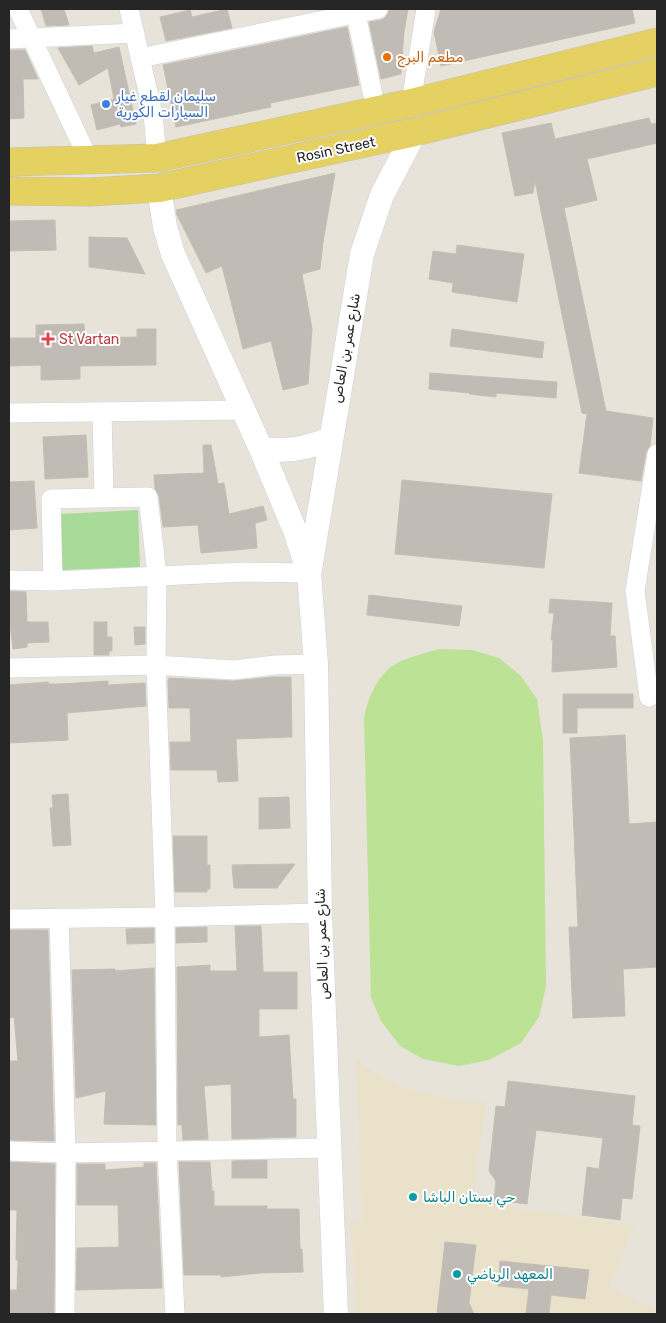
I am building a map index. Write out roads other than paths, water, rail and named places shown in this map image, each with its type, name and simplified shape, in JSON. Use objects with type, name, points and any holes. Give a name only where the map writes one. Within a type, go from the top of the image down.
[{"type":"main road","points":[[9,162],[157,158],[411,102],[657,42]]},
{"type":"main road","name":"Rosin Street","points":[[9,191],[90,192],[159,188],[415,132],[657,72]]},
{"type":"main road","points":[[157,158],[159,188]]},
{"type":"street","points":[[18,9],[89,160]]},
{"type":"street","points":[[129,9],[152,114],[157,158]]},
{"type":"street","points":[[140,58],[356,11],[378,9]]},
{"type":"street","points":[[411,102],[426,9]]},
{"type":"street","points":[[356,11],[376,110]]},
{"type":"street","points":[[9,39],[134,33]]},
{"type":"street","name":"شارع عمر بن العاص","points":[[336,1314],[320,913],[316,664],[309,573],[362,254],[382,196],[415,132]]},
{"type":"street","name":"شارع عمر بن العاص","points":[[159,188],[164,227],[173,254],[261,449],[296,533],[309,573]]},
{"type":"street","points":[[9,413],[244,410]]},
{"type":"street","points":[[102,412],[104,498]]},
{"type":"street","points":[[261,449],[304,448],[330,439]]},
{"type":"street","points":[[649,697],[635,591],[657,454]]},
{"type":"street","points":[[53,581],[51,499],[148,496],[157,575],[156,665],[165,917],[167,1151],[175,1314]]},
{"type":"street","points":[[9,580],[53,581],[244,572],[309,573]]},
{"type":"street","points":[[9,668],[156,665],[234,670],[275,665],[316,664]]},
{"type":"street","points":[[9,919],[320,913]]},
{"type":"street","points":[[59,918],[66,1153],[65,1314]]},
{"type":"street","points":[[9,1151],[66,1153],[329,1148]]},
{"type":"place","name":"مطعم البرج","points":[[387,57]]},
{"type":"place","name":"سليمان لقطع غيار السيارات الكورية","points":[[106,104]]},
{"type":"place","name":"St Vartan","points":[[48,339]]},
{"type":"place","name":"حي بستان الباشا","points":[[413,1197]]},
{"type":"place","name":"المعهد الرياضي","points":[[457,1274]]}]
